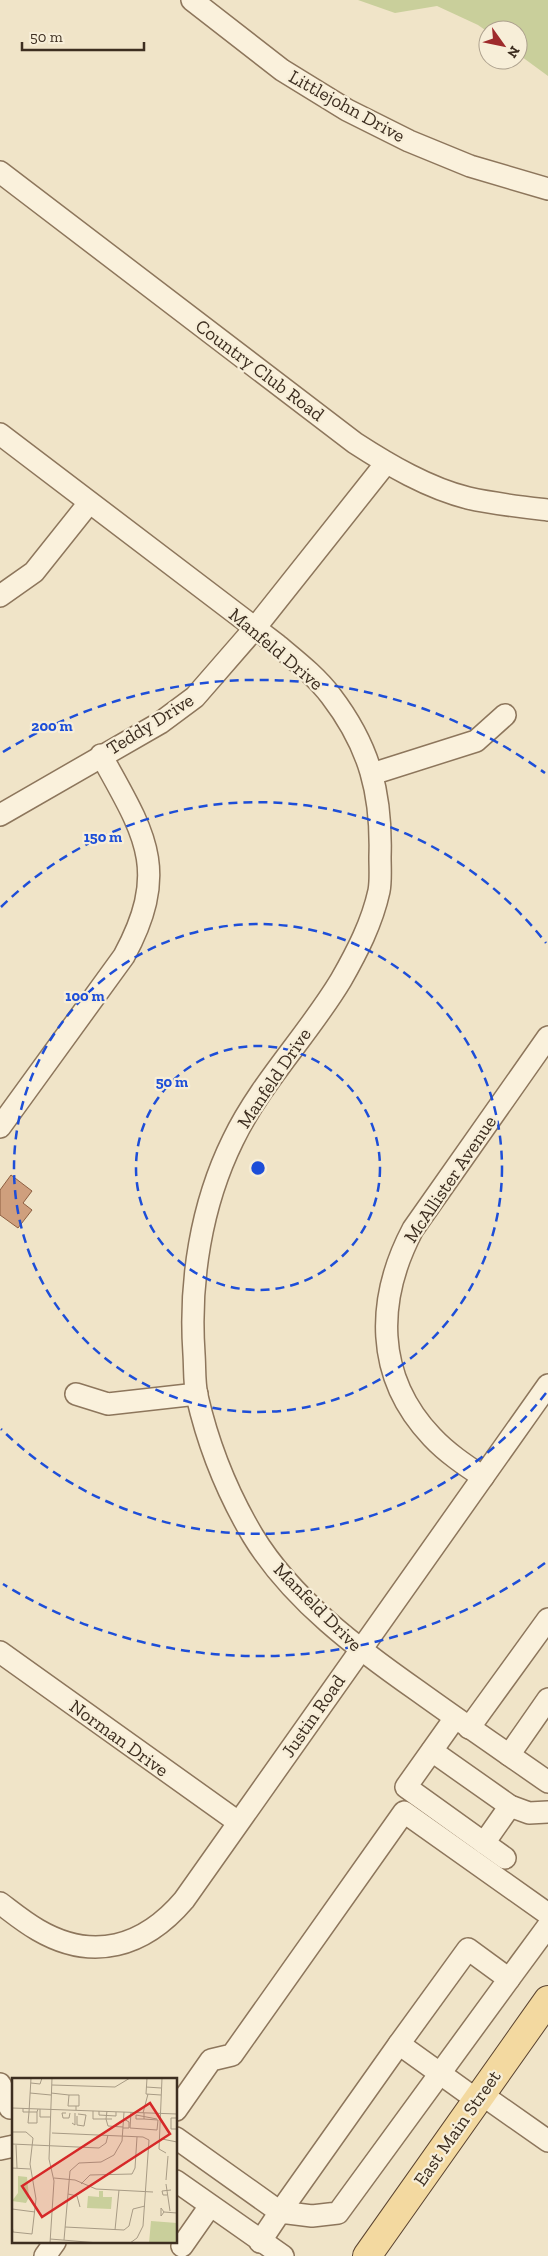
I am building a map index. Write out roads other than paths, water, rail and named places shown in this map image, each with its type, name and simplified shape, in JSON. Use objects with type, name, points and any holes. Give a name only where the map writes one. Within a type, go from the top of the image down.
[{"type":"main road","name":"East Main Street","points":[[367,2256],[548,2000]]},
{"type":"street","name":"Littlejohn Drive","points":[[192,0],[282,70],[347,110],[409,141],[470,166],[548,189]]},
{"type":"street","name":"Country Club Road","points":[[0,172],[355,443],[386,463],[467,497],[548,510]]},
{"type":"street","name":"Manfeld Drive","points":[[0,434],[255,628],[313,676],[330,694],[362,746],[378,792],[381,830],[379,889],[364,939],[340,982],[251,1106],[217,1177],[204,1225],[195,1277],[192,1320],[197,1394],[216,1458],[234,1500],[254,1538],[301,1595],[360,1650],[548,1782]]},
{"type":"street","name":"Teddy Drive","points":[[0,815],[101,755],[160,723],[196,697],[255,628],[386,463]]},
{"type":"street","points":[[0,596],[34,572],[89,503]]},
{"type":"street","points":[[372,774],[476,741],[505,715]]},
{"type":"street","points":[[0,1127],[124,956],[137,931],[144,910],[149,865],[143,837],[136,817],[101,755]]},
{"type":"street","name":"McAllister Avenue","points":[[483,1477],[450,1454],[413,1414],[399,1388],[392,1365],[386,1336],[387,1306],[392,1275],[400,1253],[413,1228],[548,1037]]},
{"type":"street","name":"Justin Road","points":[[0,1903],[37,1929],[56,1939],[80,1946],[108,1946],[138,1938],[160,1925],[170,1916],[184,1900],[548,1385]]},
{"type":"street","points":[[76,1394],[108,1404],[197,1394]]},
{"type":"street","points":[[505,1858],[406,1787],[432,1751],[462,1723],[548,1619]]},
{"type":"street","name":"Norman Drive","points":[[0,1652],[238,1822]]},
{"type":"street","points":[[509,1755],[548,1699]]},
{"type":"street","points":[[432,1751],[510,1806],[529,1813],[548,1812]]},
{"type":"street","points":[[484,1842],[510,1806]]},
{"type":"street","points":[[178,2107],[211,2060],[232,2055],[404,1812],[548,1914]]},
{"type":"street","points":[[178,2139],[280,2212],[312,2216],[338,2213],[548,1926]]},
{"type":"street","points":[[178,2182],[271,2251],[280,2212],[468,1949],[509,1979]]},
{"type":"street","points":[[400,2044],[440,2073],[548,2141]]},
{"type":"street","points":[[0,2084],[8,2109]]},
{"type":"street","points":[[184,2253],[210,2206]]},
{"type":"street","points":[[45,2256],[54,2244]]}]
